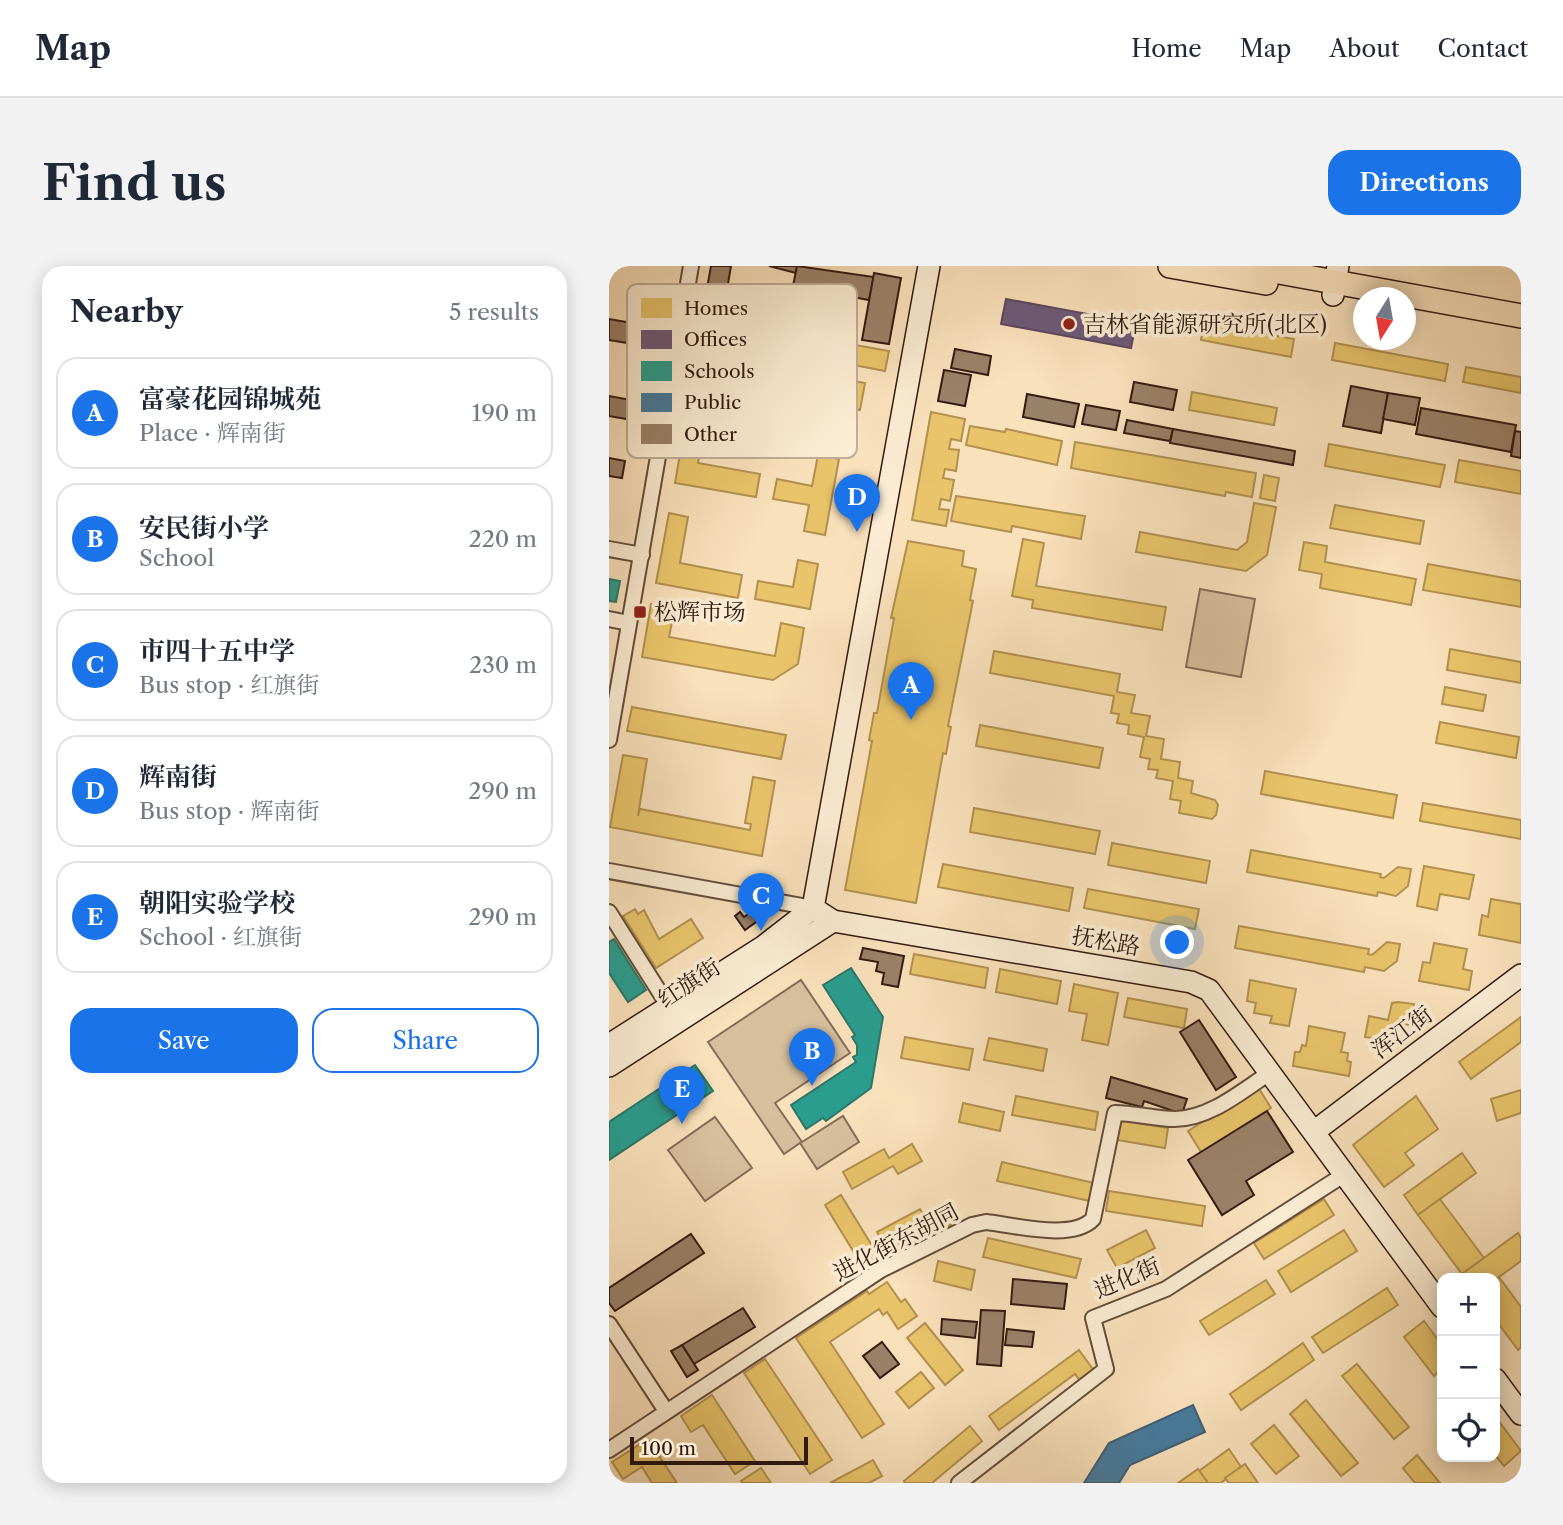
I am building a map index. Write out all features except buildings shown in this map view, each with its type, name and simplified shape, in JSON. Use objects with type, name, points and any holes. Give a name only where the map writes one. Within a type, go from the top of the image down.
[{"type":"main road","points":[[1170,266],[1335,281],[1353,294]]},
{"type":"main road","points":[[1247,266],[1521,316]]},
{"type":"main road","points":[[1416,312],[1521,330]]},
{"type":"street","points":[[688,284],[691,266]]},
{"type":"street","points":[[813,908],[929,266]]},
{"type":"street","points":[[609,740],[658,458]]},
{"type":"street","points":[[609,549],[642,555]]},
{"type":"street","points":[[609,620],[629,623]]},
{"type":"street","name":"抚松路","points":[[609,871],[813,908],[833,921],[1191,982],[1209,990],[1437,1300]]},
{"type":"street","name":"红旗街","points":[[609,1045],[764,946],[813,908]]},
{"type":"street","points":[[609,912],[669,1007]]},
{"type":"street","name":"红旗街","points":[[609,1066],[833,921]]},
{"type":"street","name":"浑江街","points":[[1315,1131],[1521,975]]},
{"type":"street","name":"进化街东胡同","points":[[609,1450],[881,1270],[972,1225],[986,1222],[1070,1231],[1085,1228],[1093,1219],[1115,1113],[1175,1119],[1191,1117],[1222,1104],[1271,1072]]},
{"type":"street","name":"进化街","points":[[959,1483],[1106,1369],[1093,1318],[1166,1289],[1345,1174]]},
{"type":"street","points":[[609,1324],[666,1411]]},
{"type":"street","points":[[1500,1386],[1521,1415]]},
{"type":"shaded area","points":[[1200,589],[1255,599],[1241,677],[1186,667]]},
{"type":"shaded area","points":[[801,980],[850,1053],[775,1103],[802,1142],[843,1116],[859,1142],[817,1169],[800,1143],[784,1154],[708,1042]]},
{"type":"shaded area","points":[[715,1117],[752,1168],[705,1201],[668,1150]]},
{"type":"place","name":"吉林省能源研究所(北区)","points":[[1069,324]]},
{"type":"place","name":"辉南街","points":[[857,532]]},
{"type":"place","name":"松辉市场","points":[[640,612]]},
{"type":"place","name":"富豪花园锦城苑","points":[[911,720]]},
{"type":"place","name":"市四十五中学","points":[[761,931]]},
{"type":"place","name":"安民街小学","points":[[812,1086]]},
{"type":"place","name":"朝阳实验学校","points":[[682,1124]]}]
